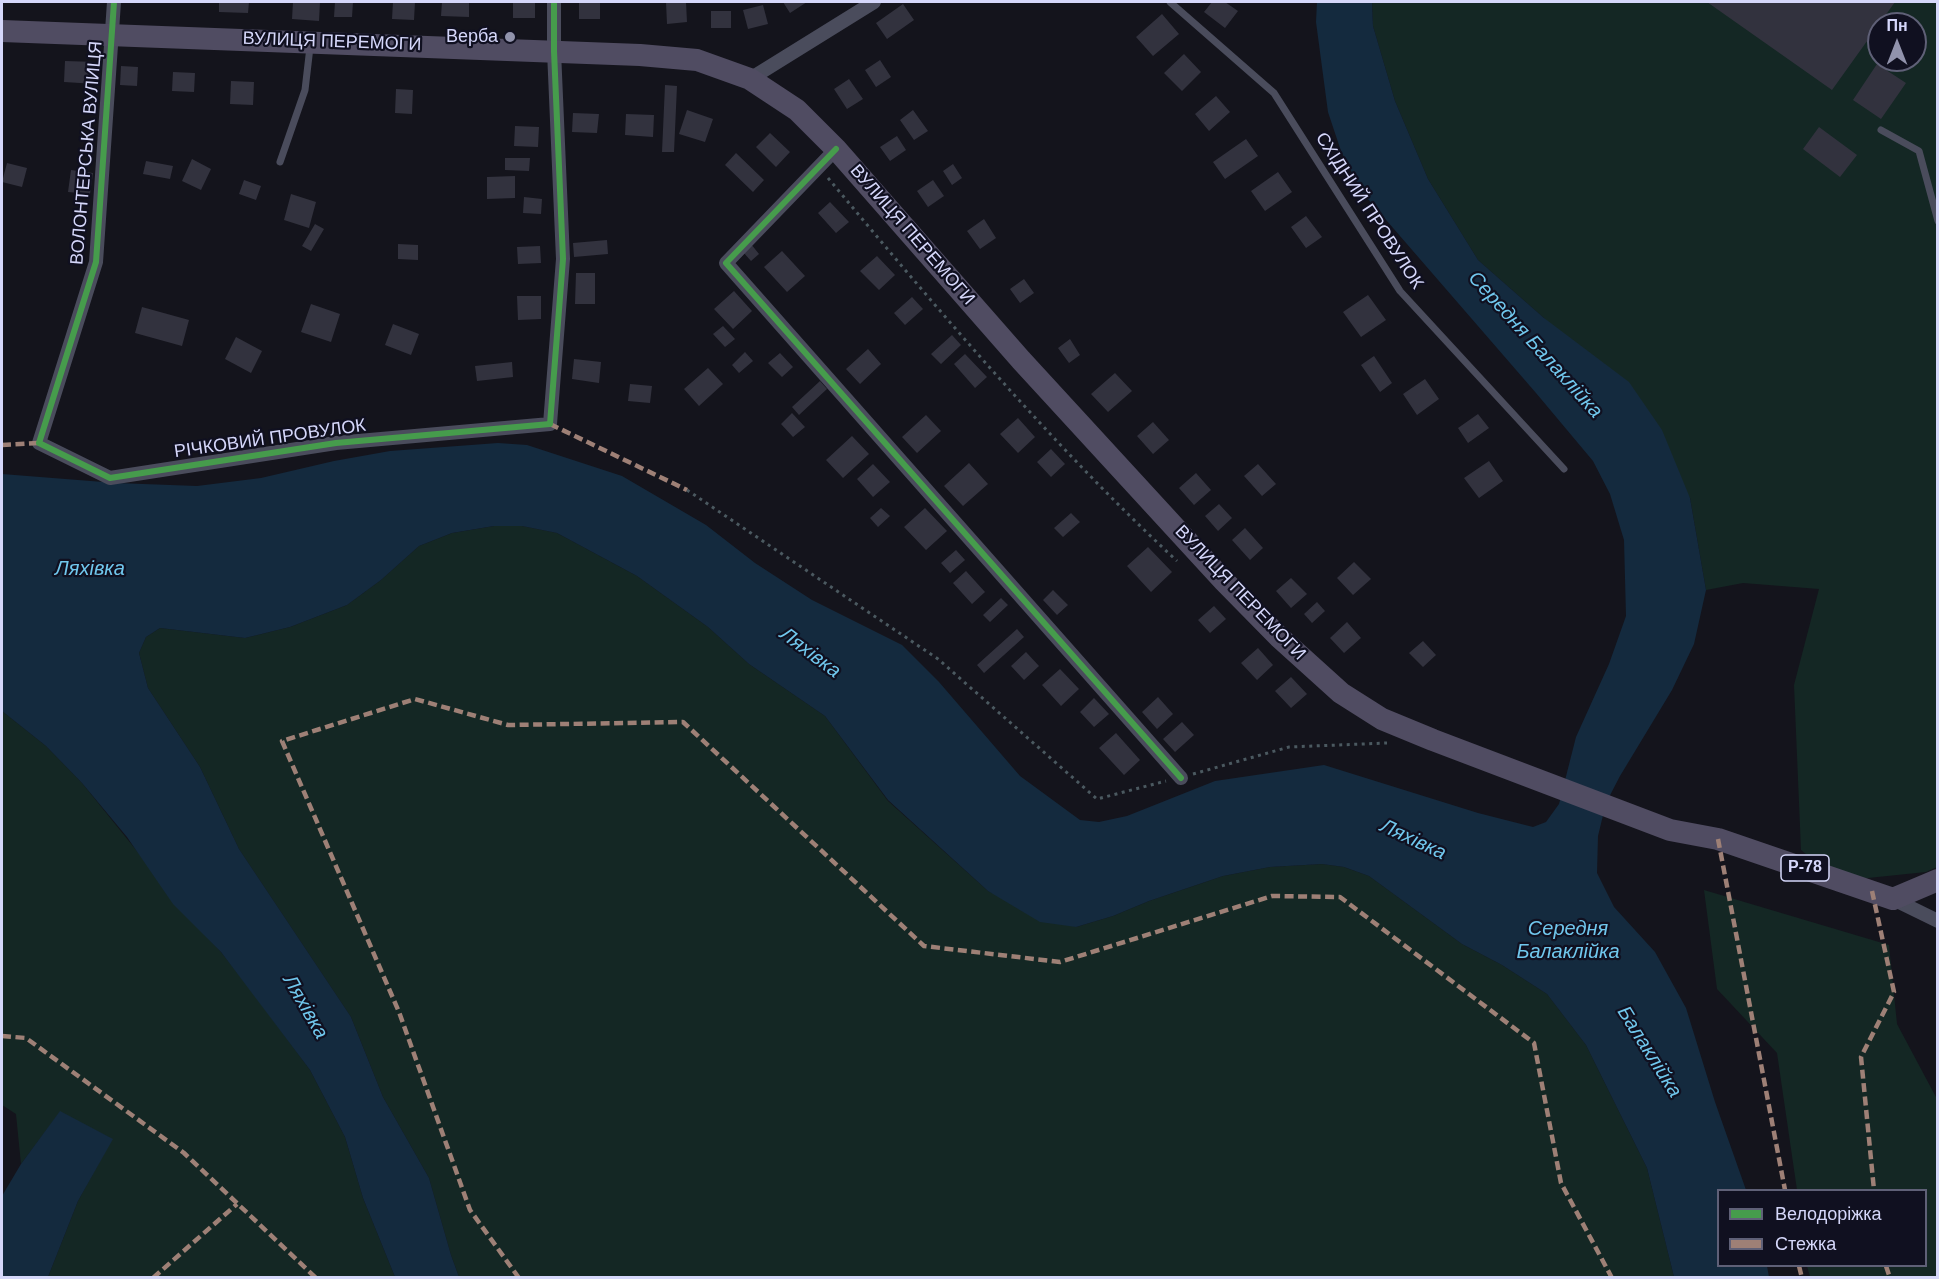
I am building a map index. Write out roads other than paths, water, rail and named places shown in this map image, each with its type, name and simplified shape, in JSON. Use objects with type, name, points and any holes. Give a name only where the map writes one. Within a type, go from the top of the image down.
[{"type":"main road","name":"ВУЛИЦЯ ПЕРЕМОГИ","points":[[2,31],[640,55],[697,60],[750,79],[796,110],[836,149],[1021,360],[1216,572],[1279,637],[1341,693],[1382,718],[1495,764],[1670,830],[1718,839],[1893,899]]},
{"type":"main road","points":[[1893,899],[1938,880]]},
{"type":"street","name":"ВОЛОНТЕРСЬКА ВУЛИЦЯ","points":[[39,443],[96,262],[114,2]]},
{"type":"street","points":[[554,2],[554,51]]},
{"type":"street","points":[[750,79],[874,2]]},
{"type":"street","name":"РІЧКОВИЙ ПРОВУЛОК","points":[[39,443],[110,478],[336,443],[550,424],[563,259],[554,51]]},
{"type":"street","points":[[836,149],[726,263],[1181,778]]},
{"type":"street","points":[[1893,899],[1938,921]]},
{"type":"lane","name":"СХІДНИЙ ПРОВУЛОК","points":[[1170,2],[1274,93],[1400,291],[1564,469]]},
{"type":"lane","points":[[280,162],[304,90],[311,42]]},
{"type":"lane","points":[[1881,130],[1919,151],[1938,221]]},
{"type":"water","name":"Ляхівка","points":[[1317,2],[1372,2],[1373,26],[1395,101],[1428,179],[1478,260],[1544,318],[1629,382],[1662,430],[1690,498],[1706,590],[1694,644],[1672,690],[1606,803],[1598,836],[1597,873],[1614,907],[1655,952],[1686,1008],[1715,1102],[1746,1189],[1717,1189],[1717,1267],[1767,1267],[1769,1277],[1674,1277],[1647,1168],[1586,1045],[1547,994],[1502,965],[1462,944],[1369,876],[1344,867],[1322,864],[1270,867],[1223,876],[1076,927],[1040,922],[988,891],[888,800],[825,716],[749,664],[708,627],[637,576],[557,533],[522,526],[494,526],[452,533],[419,546],[381,580],[347,605],[290,627],[245,638],[160,628],[146,637],[139,653],[148,688],[200,767],[239,849],[351,1017],[383,1097],[429,1178],[459,1277],[395,1277],[363,1198],[345,1137],[310,1070],[221,952],[173,904],[127,837],[82,783],[46,746],[2,711],[2,474],[116,483],[197,486],[261,478],[390,451],[498,443],[527,445],[622,476],[706,525],[755,563],[812,600],[902,645],[939,682],[1020,776],[1080,820],[1099,822],[1127,816],[1215,781],[1324,765],[1478,813],[1533,827],[1546,822],[1559,804],[1576,737],[1609,664],[1626,616],[1624,540],[1610,494],[1593,461],[1361,191],[1341,151],[1328,112],[1316,22]]},
{"type":"water","points":[[60,1111],[113,1139],[78,1201],[48,1277],[2,1277],[2,1196],[21,1164]]},
{"type":"place","name":"Верба","points":[[510,37]]},
{"type":"water label","name":"Середня Балаклійка","points":[[1535,345]]},
{"type":"water label","name":"Середня Балаклійка","points":[[1568,940]]},
{"type":"water label","name":"Балаклійка","points":[[1649,1052]]}]
